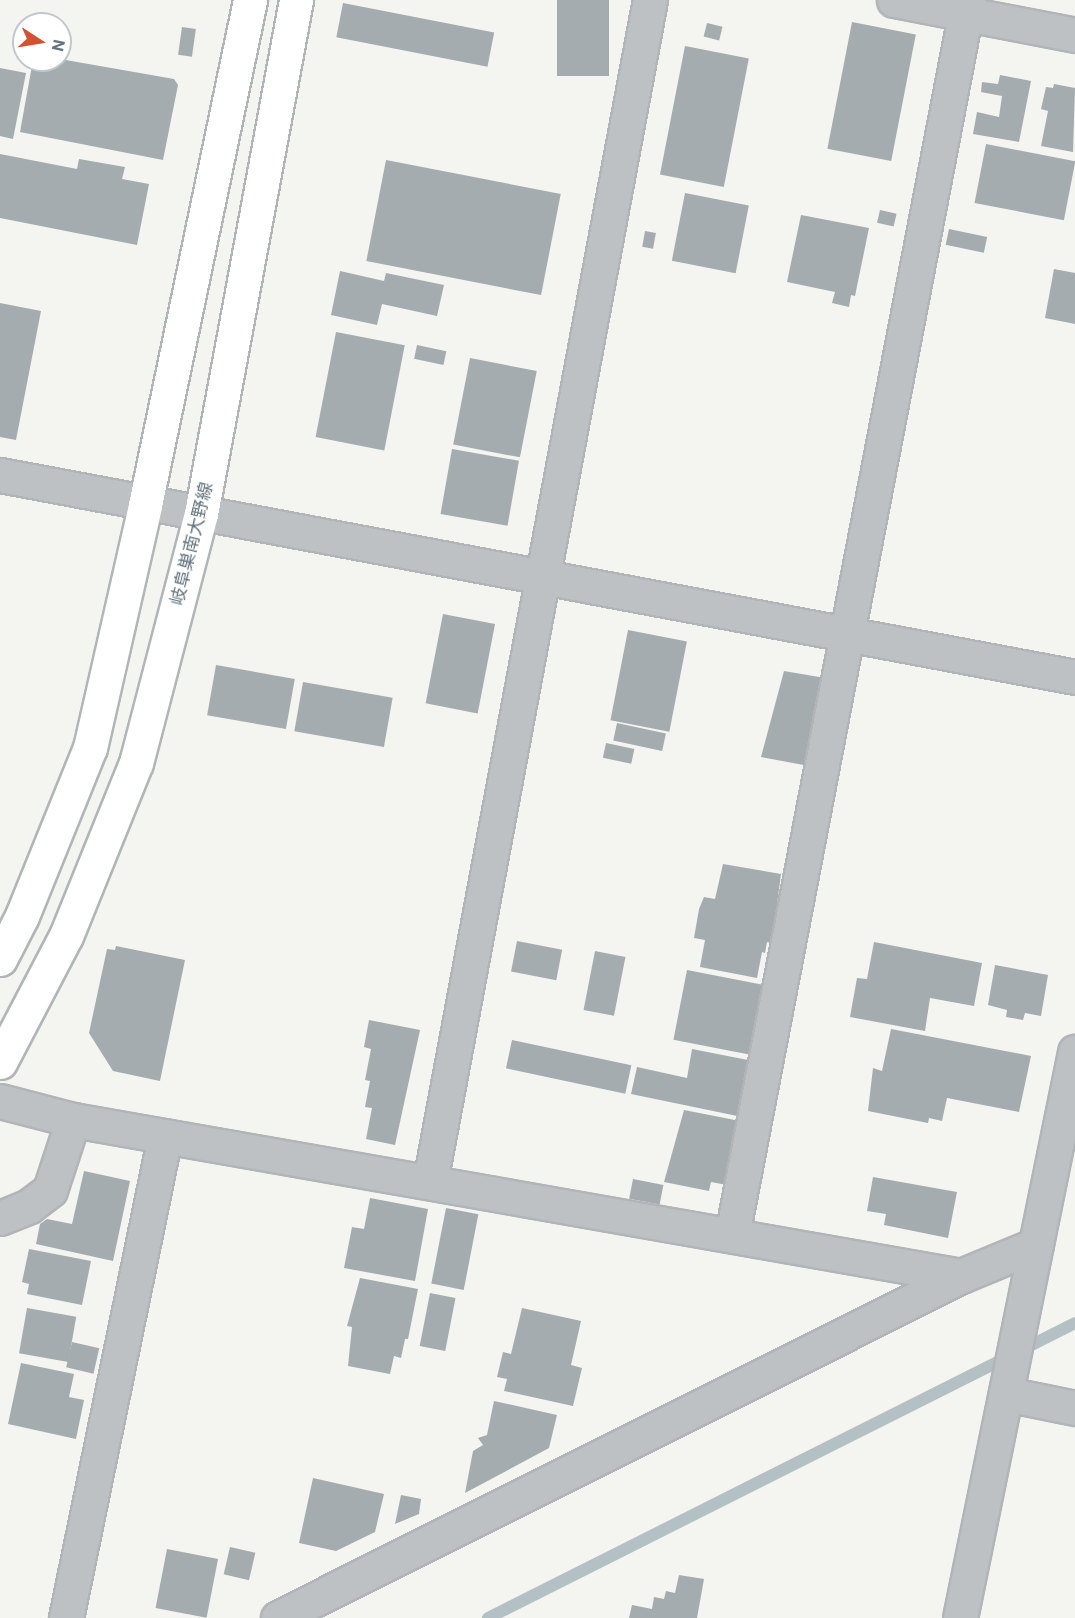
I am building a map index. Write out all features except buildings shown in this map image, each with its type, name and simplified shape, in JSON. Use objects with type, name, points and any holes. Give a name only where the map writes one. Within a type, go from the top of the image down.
[{"type":"main road","points":[[0,959],[22,916],[90,748],[145,505],[250,0]]},
{"type":"main road","name":"岐阜巣南大野線","points":[[0,1062],[66,936],[136,764],[201,514],[296,0]]},
{"type":"street","points":[[430,1182],[650,0]]},
{"type":"street","points":[[894,0],[966,6],[1075,35]]},
{"type":"street","points":[[732,1235],[849,633],[966,6]]},
{"type":"street","points":[[0,475],[145,505],[544,576],[1075,677]]},
{"type":"street","points":[[960,1618],[1075,1052]]},
{"type":"street","points":[[0,1101],[74,1120],[961,1276]]},
{"type":"street","points":[[0,1218],[29,1206],[50,1190],[74,1120]]},
{"type":"street","points":[[66,1618],[165,1136]]},
{"type":"street","points":[[278,1618],[961,1276],[1036,1245]]},
{"type":"street","points":[[1007,1390],[1075,1408]]},
{"type":"waterway","points":[[488,1618],[1075,1323]]}]
